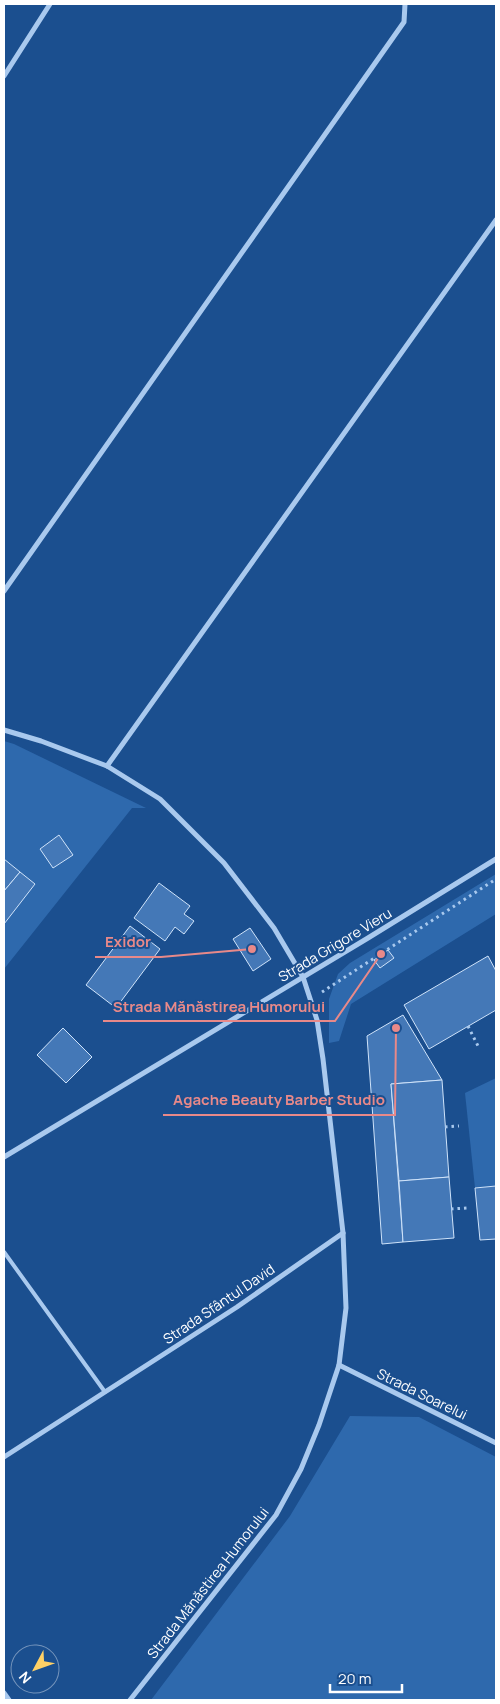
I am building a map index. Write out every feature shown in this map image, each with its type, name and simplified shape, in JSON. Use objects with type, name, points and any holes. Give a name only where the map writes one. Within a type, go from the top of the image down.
[{"type":"street","points":[[4,76],[50,4]]},
{"type":"street","points":[[4,591],[404,22],[405,4]]},
{"type":"street","points":[[107,766],[496,220]]},
{"type":"street","name":"Strada Mănăstirea Humorului","points":[[4,730],[41,741],[107,766],[160,799],[224,863],[274,928],[303,977],[317,1020],[323,1059],[343,1233],[346,1308],[339,1365],[319,1425],[301,1469],[276,1515],[130,1700]]},
{"type":"street","name":"Strada Grigore Vieru","points":[[4,1157],[496,858]]},
{"type":"street","name":"Strada Sfântul David","points":[[4,1457],[236,1307],[343,1233]]},
{"type":"street","name":"Strada Soarelui","points":[[339,1365],[496,1443]]},
{"type":"street","points":[[4,1693],[9,1700]]},
{"type":"lane","points":[[4,1252],[105,1392]]},
{"type":"path","points":[[468,1026],[479,1048]]},
{"type":"path","points":[[445,1127],[459,1126]]},
{"type":"path","points":[[451,1209],[467,1208]]},
{"type":"shaded area","points":[[4,741],[14,744],[146,808],[132,808],[4,969]]},
{"type":"shaded area","points":[[496,874],[496,914],[351,1004],[339,1041],[329,1043],[329,999],[338,974],[350,963]]},
{"type":"shaded area","points":[[496,1078],[496,1186],[475,1188],[465,1093]]},
{"type":"shaded area","points":[[350,1416],[419,1417],[496,1457],[496,1700],[151,1700],[290,1516]]},
{"type":"building","points":[[59,835],[73,855],[53,868],[40,849]]},
{"type":"building","points":[[4,859],[20,872],[4,891]]},
{"type":"building","points":[[20,872],[35,884],[4,924],[4,891]]},
{"type":"building","points":[[159,883],[190,906],[184,914],[194,921],[184,934],[175,927],[165,941],[134,918]]},
{"type":"building","points":[[130,926],[160,949],[116,1008],[86,985]]},
{"type":"building","points":[[250,928],[271,959],[253,971],[233,939]]},
{"type":"building","points":[[388,950],[394,958],[380,968],[374,960]]},
{"type":"building","points":[[488,956],[496,971],[496,1010],[429,1049],[404,1005]]},
{"type":"building","points":[[403,1015],[442,1080],[391,1084],[403,1242],[382,1244],[367,1036]]},
{"type":"building","points":[[63,1028],[92,1057],[66,1083],[37,1055]]},
{"type":"building","points":[[442,1080],[449,1177],[399,1181],[391,1084]]},
{"type":"building","points":[[449,1177],[454,1238],[403,1242],[399,1181]]},
{"type":"building","points":[[496,1186],[496,1239],[480,1240],[475,1188]]},
{"type":"place","name":"Exidor","points":[[252,949]]},
{"type":"place","name":"Strada Mănăstirea Humorului","points":[[381,954]]},
{"type":"place","name":"Agache Beauty Barber Studio","points":[[396,1028]]}]
